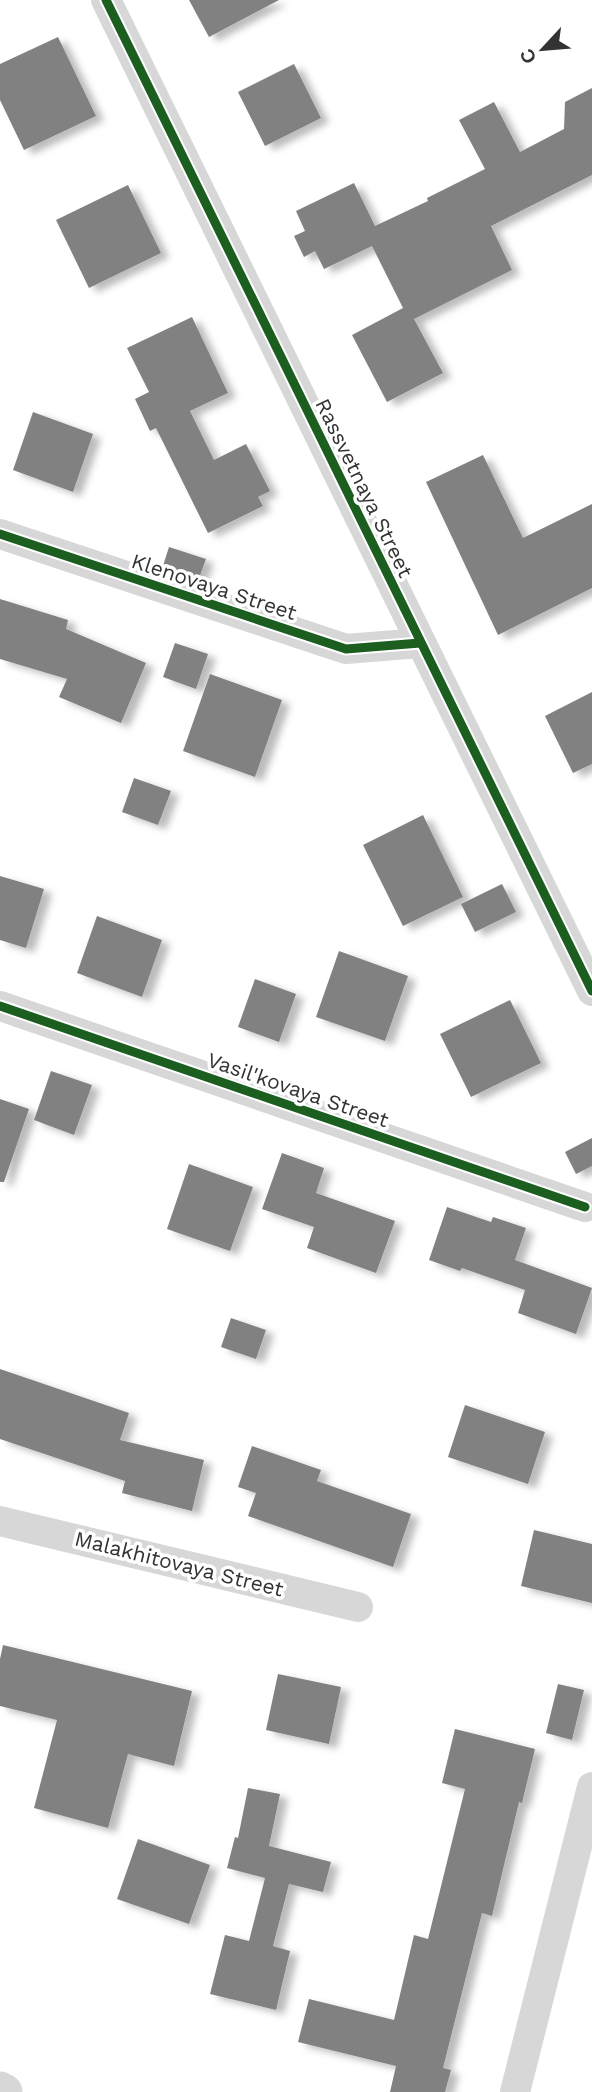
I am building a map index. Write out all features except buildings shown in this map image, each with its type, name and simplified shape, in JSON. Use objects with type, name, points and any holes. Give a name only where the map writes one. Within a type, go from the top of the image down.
[{"type":"street","name":"Rassvetnaya Street","points":[[106,0],[592,991]]},
{"type":"street","name":"Klenovaya Street","points":[[0,534],[346,649],[420,643]]},
{"type":"street","name":"Vasil'kovaya Street","points":[[0,1006],[585,1207]]},
{"type":"street","name":"Malakhitovaya Street","points":[[0,1521],[358,1607]]},
{"type":"street","points":[[515,2092],[592,1787]]},
{"type":"cycle path","points":[[106,0],[592,991]]},
{"type":"cycle path","points":[[0,534],[346,649],[420,643]]},
{"type":"cycle path","points":[[0,1006],[585,1207]]}]
